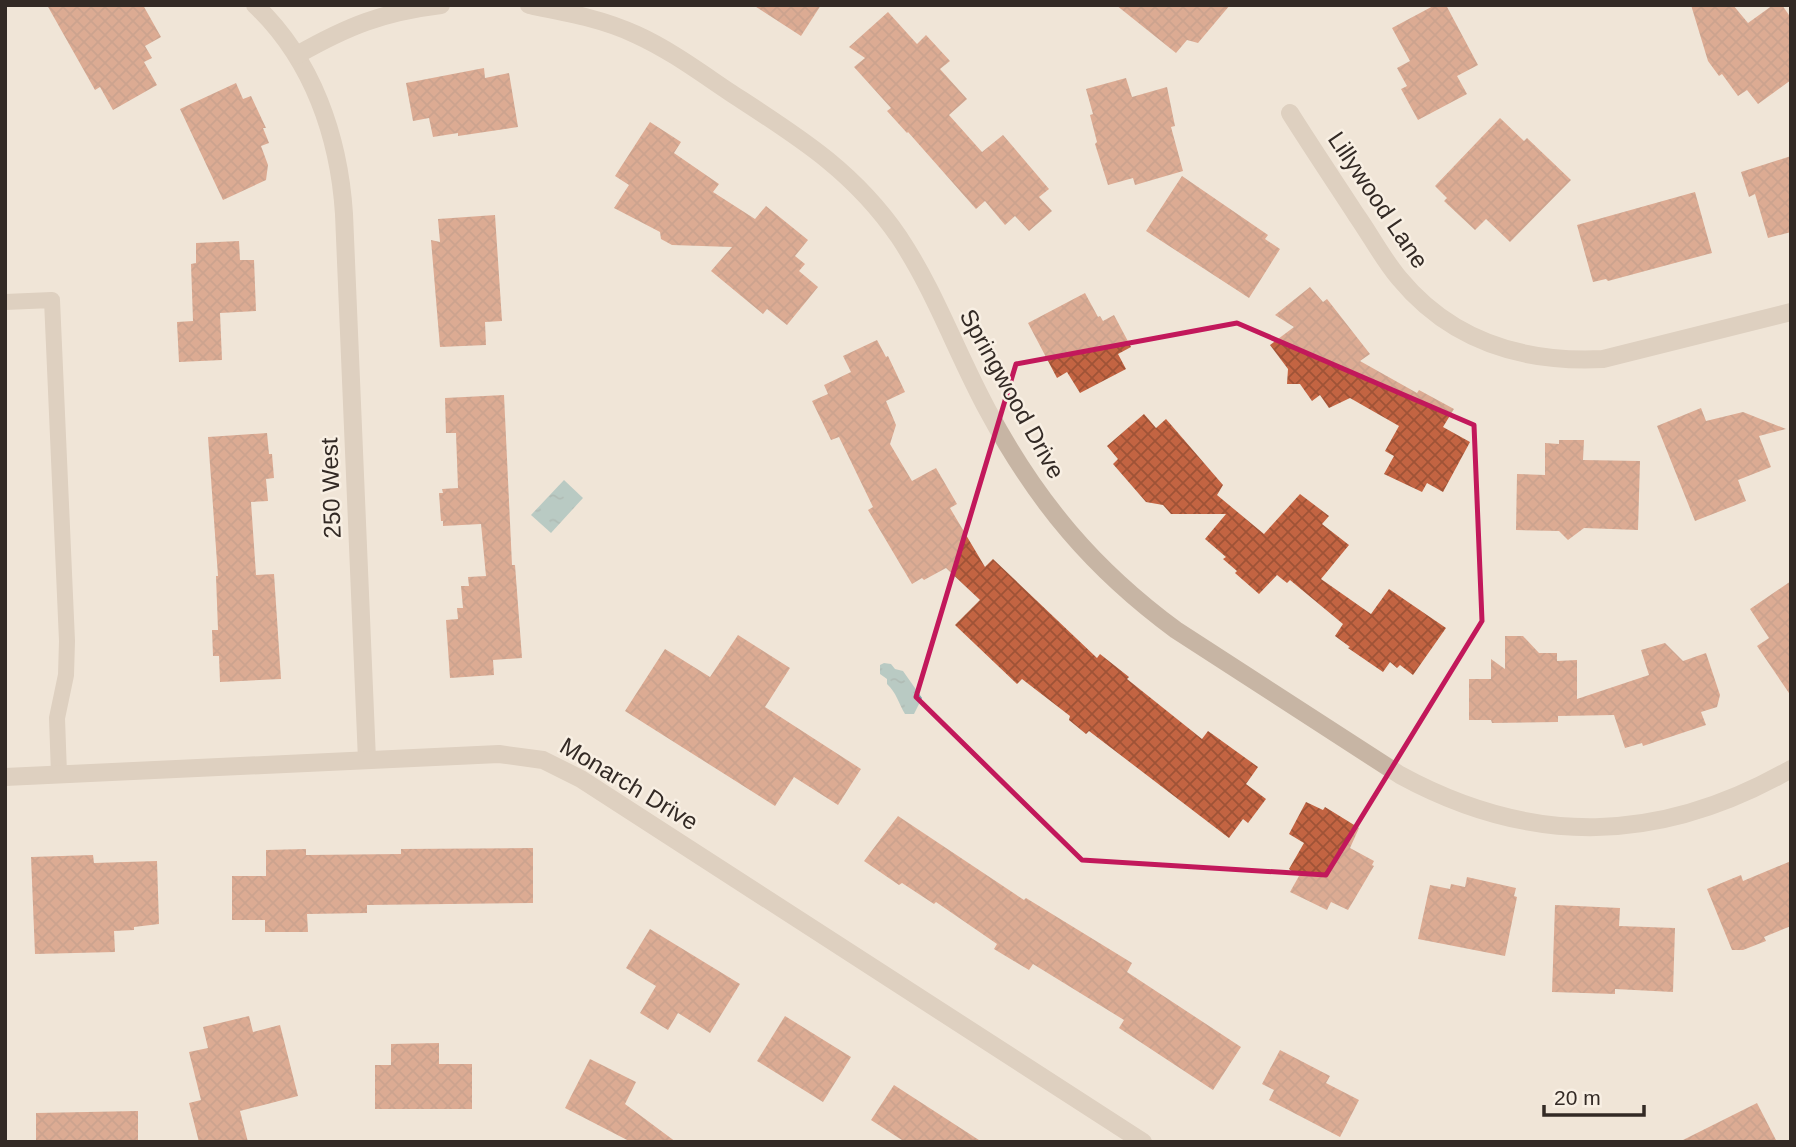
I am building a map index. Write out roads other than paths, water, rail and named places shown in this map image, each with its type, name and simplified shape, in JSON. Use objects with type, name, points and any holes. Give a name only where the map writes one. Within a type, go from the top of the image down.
[{"type":"street","name":"250 West","points":[[255,5],[284,36],[297,55],[320,103],[340,168],[367,760]]},
{"type":"street","points":[[297,55],[355,24],[414,8],[441,5]]},
{"type":"street","name":"Springwood Drive","points":[[529,5],[602,22],[635,34],[666,50],[817,150],[849,176],[875,205],[918,268],[987,410],[1040,497],[1072,537],[1140,604],[1176,631],[1400,775],[1435,794],[1472,808],[1545,825],[1584,827],[1636,824],[1700,810],[1737,797],[1791,769]]},
{"type":"street","name":"Lillywood Lane","points":[[1290,113],[1397,276],[1430,310],[1490,344],[1534,357],[1603,359],[1791,312]]},
{"type":"street","name":"Monarch Drive","points":[[5,776],[499,754],[543,760],[562,768],[1143,1142]]},
{"type":"lane","points":[[5,302],[52,300],[67,641],[66,675],[57,718],[59,774]]},
{"type":"water","points":[[564,480],[583,498],[551,533],[531,515]]},
{"type":"water","points":[[884,663],[903,671],[922,698],[914,714],[905,714],[887,684],[887,679],[880,674],[880,665]]}]
